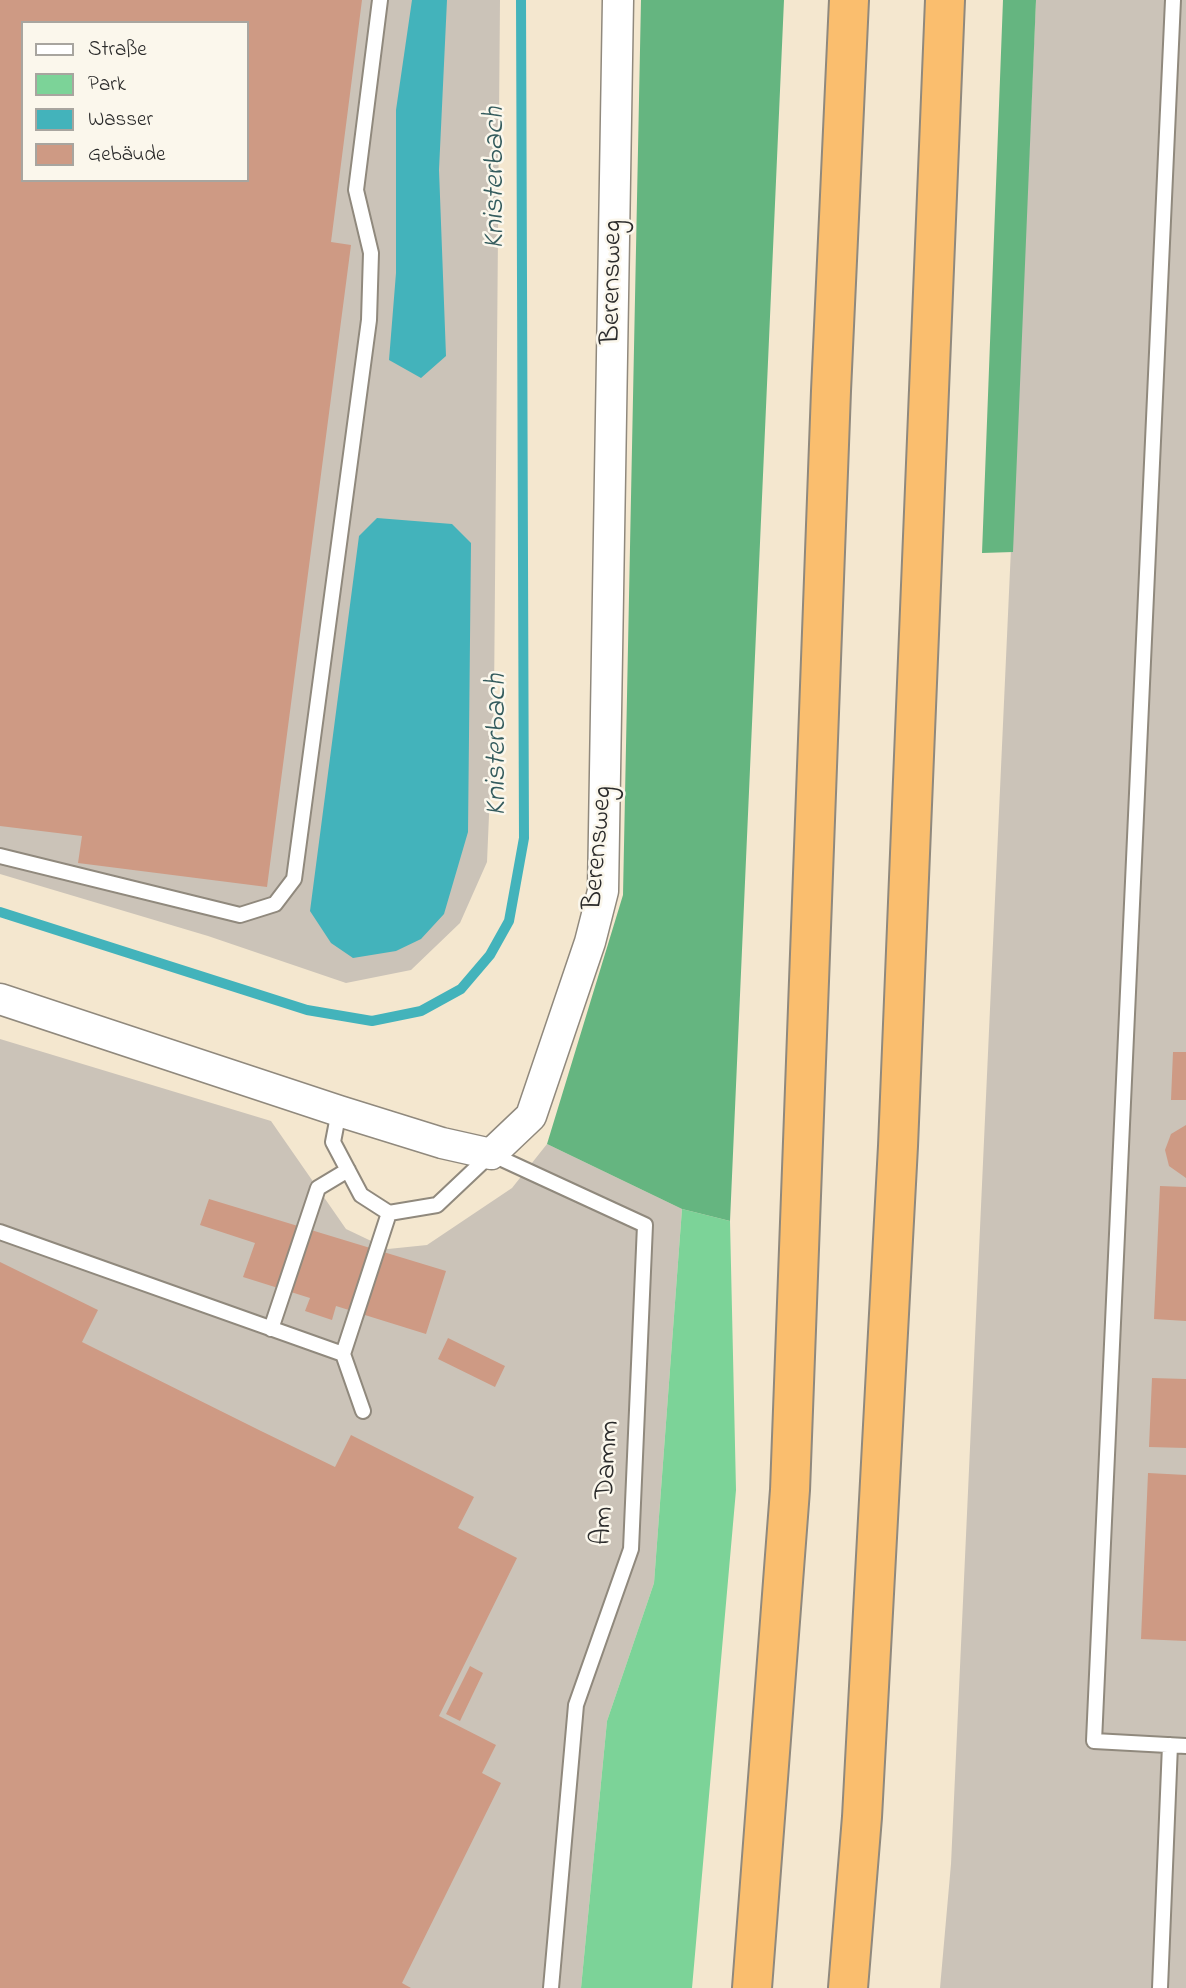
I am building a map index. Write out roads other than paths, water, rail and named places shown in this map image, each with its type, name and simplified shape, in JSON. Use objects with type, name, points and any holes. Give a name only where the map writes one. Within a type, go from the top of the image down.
[{"type":"highway","points":[[752,1988],[790,1490],[849,0]]},
{"type":"highway","points":[[848,1988],[862,1803],[898,1146],[945,0]]},
{"type":"street","name":"Berensweg","points":[[491,1154],[531,1116],[590,942],[603,891],[618,0]]},
{"type":"street","points":[[0,999],[339,1111],[442,1143],[491,1154]]},
{"type":"lane","points":[[0,856],[240,915],[275,904],[294,879],[369,320],[370,253],[356,190],[380,0]]},
{"type":"lane","points":[[1173,0],[1094,1741],[1186,1746]]},
{"type":"lane","points":[[339,1111],[333,1142],[362,1195],[389,1213],[438,1205],[491,1154]]},
{"type":"lane","name":"Am Damm","points":[[491,1154],[646,1225],[631,1549],[576,1705],[551,1988]]},
{"type":"lane","points":[[271,1329],[318,1188],[348,1170]]},
{"type":"lane","points":[[363,1411],[343,1354],[389,1213]]},
{"type":"lane","points":[[0,1232],[343,1354]]},
{"type":"lane","points":[[1160,1988],[1170,1745]]},
{"type":"water","points":[[412,0],[447,0],[439,170],[446,356],[421,378],[389,360],[396,273],[396,110]]},
{"type":"water","points":[[377,518],[452,524],[471,543],[468,832],[444,914],[421,939],[396,951],[353,958],[331,943],[310,911],[359,536]]},
{"type":"waterway","name":"Knisterbach","points":[[0,912],[307,1010],[372,1021],[421,1011],[461,989],[490,955],[509,921],[524,838],[521,0]]}]
